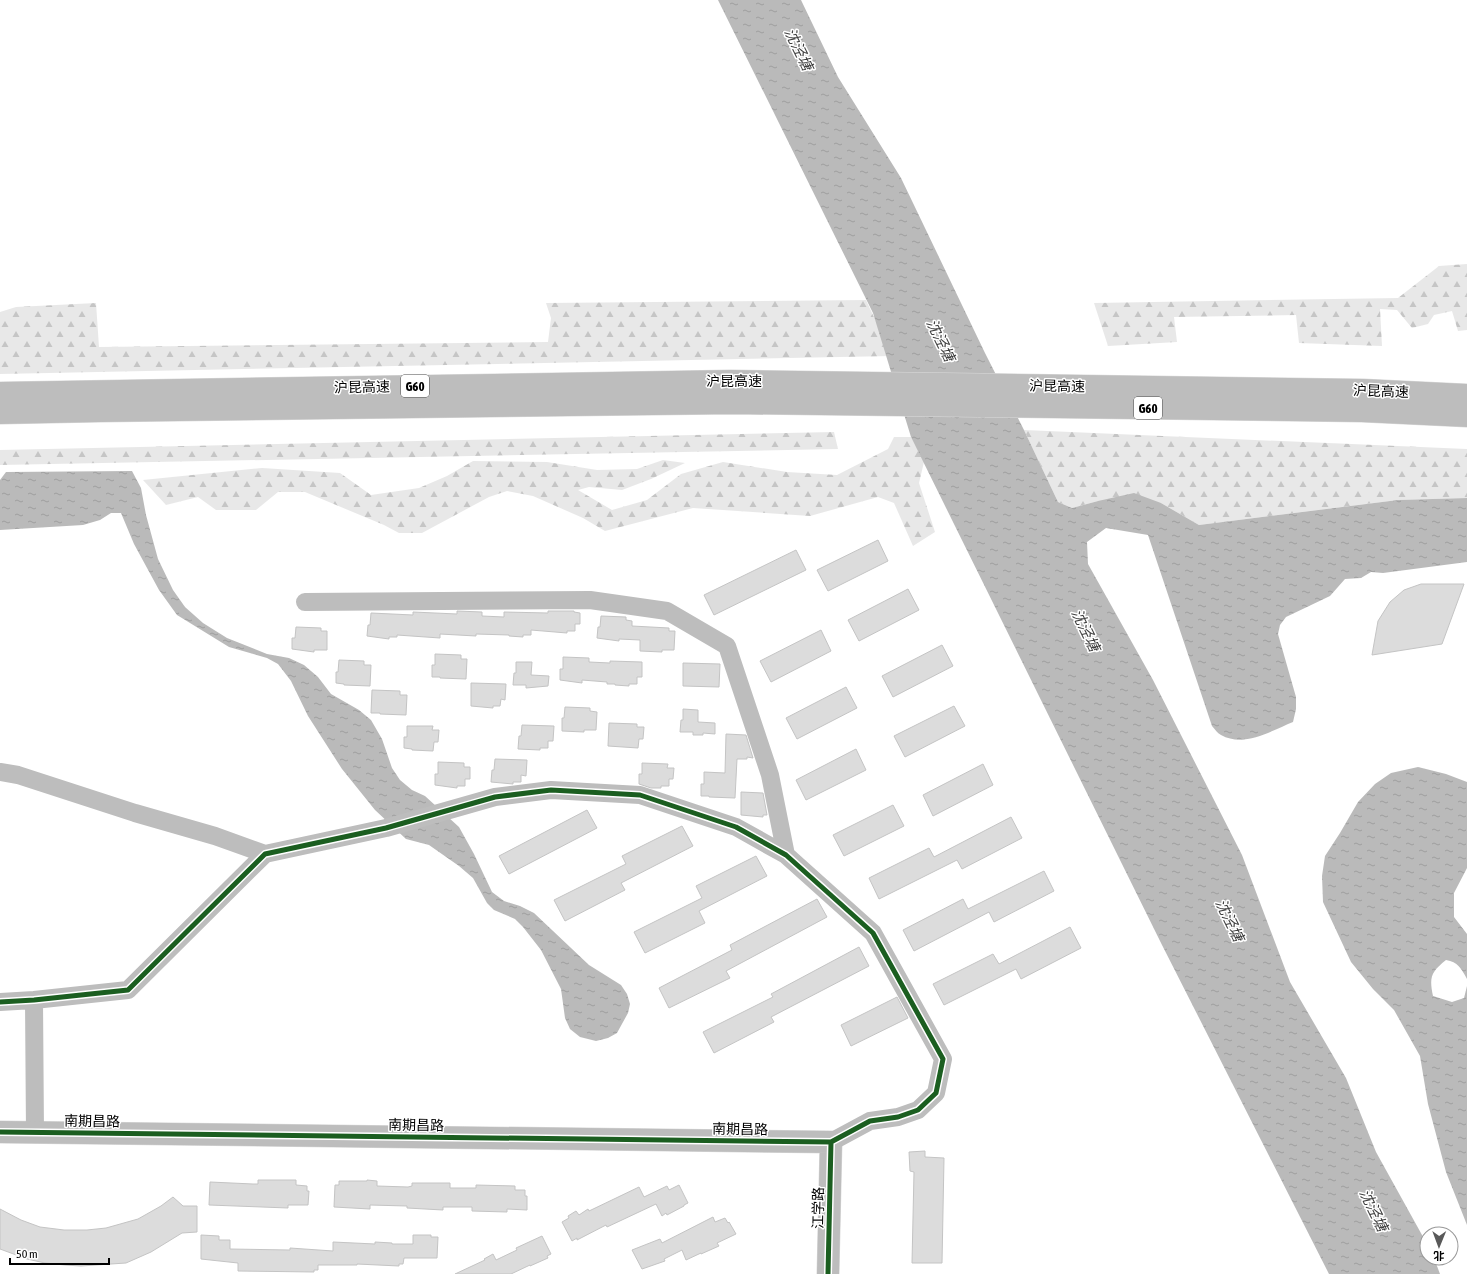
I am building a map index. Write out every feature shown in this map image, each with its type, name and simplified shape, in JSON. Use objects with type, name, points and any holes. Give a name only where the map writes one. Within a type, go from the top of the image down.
[{"type":"main road","name":"沪昆高速","points":[[0,393],[715,381],[1363,390],[1467,394]]},
{"type":"main road","name":"沪昆高速","points":[[0,413],[734,403],[1362,411],[1467,416]]},
{"type":"main road","name":"南期昌路","points":[[0,1132],[831,1142]]},
{"type":"main road","name":"江学路","points":[[828,1274],[831,1142]]},
{"type":"street","points":[[305,602],[590,600],[667,611],[727,646],[770,775],[786,855]]},
{"type":"street","points":[[0,772],[18,775],[136,813],[215,836],[265,854],[386,828],[495,797],[551,790],[640,795],[736,827],[786,855],[873,933],[943,1059],[936,1093],[918,1110],[898,1117],[870,1120],[831,1142]]},
{"type":"street","points":[[0,1002],[128,990],[265,854]]},
{"type":"street","points":[[34,1000],[35,1133]]},
{"type":"green space","points":[[1467,264],[1467,330],[1458,331],[1452,311],[1434,315],[1428,324],[1412,328],[1397,310],[1380,309],[1382,346],[1299,343],[1296,315],[1174,317],[1177,342],[1108,346],[1094,303],[1398,298],[1439,266]]},
{"type":"green space","points":[[866,300],[892,356],[0,374],[0,312],[16,307],[96,303],[99,347],[548,342],[551,318],[546,303]]},
{"type":"green space","points":[[1024,430],[1467,449],[1467,498],[1398,500],[1199,525],[1161,503],[1098,501],[1072,508],[1058,502]]},
{"type":"green space","points":[[834,432],[838,449],[0,465],[0,450]]},
{"type":"green space","points":[[894,437],[911,437],[924,462],[919,483],[935,532],[913,546],[894,503],[878,497],[810,516],[693,508],[605,531],[583,518],[533,496],[507,491],[489,497],[422,533],[399,533],[384,525],[305,492],[278,492],[256,510],[216,510],[198,497],[166,505],[143,480],[262,468],[340,473],[371,495],[419,488],[447,476],[473,461],[547,462],[597,470],[637,469],[663,460],[685,463],[651,479],[622,490],[589,487],[578,490],[612,510],[647,500],[681,474],[723,462],[787,472],[837,475],[888,449]]},
{"type":"water","name":"沈泾塘","points":[[718,0],[801,0],[838,77],[901,178],[1058,502],[1072,508],[1134,493],[1161,503],[1199,525],[1398,500],[1467,498],[1467,562],[1383,573],[1371,572],[1361,578],[1345,579],[1330,596],[1286,617],[1280,625],[1278,634],[1296,697],[1296,709],[1293,722],[1257,737],[1248,739],[1230,739],[1217,732],[1212,726],[1148,535],[1106,528],[1087,542],[1088,564],[1153,680],[1242,855],[1290,982],[1346,1078],[1376,1152],[1419,1230],[1419,1266],[1437,1266],[1440,1274],[1329,1274],[1162,945],[911,437],[873,313]]},
{"type":"water","points":[[132,471],[141,488],[146,515],[158,559],[173,590],[185,607],[203,623],[227,638],[267,654],[289,658],[304,665],[318,677],[331,694],[359,710],[371,720],[382,739],[392,768],[400,780],[412,790],[425,796],[459,827],[492,892],[504,901],[520,906],[534,913],[589,965],[621,985],[627,994],[630,1004],[628,1013],[617,1033],[608,1038],[596,1041],[580,1037],[570,1029],[565,1018],[561,989],[541,950],[523,927],[515,919],[494,910],[487,903],[473,878],[459,866],[429,845],[406,839],[375,810],[342,769],[308,716],[291,681],[278,664],[267,658],[229,647],[177,615],[159,590],[134,544],[121,513],[111,513],[100,520],[83,525],[0,530],[0,480],[6,472]]},
{"type":"water","points":[[1418,767],[1446,774],[1467,782],[1467,868],[1454,893],[1454,917],[1467,934],[1467,979],[1459,966],[1454,962],[1446,960],[1432,975],[1431,984],[1433,996],[1452,1002],[1464,998],[1467,986],[1467,1225],[1446,1172],[1428,1104],[1420,1056],[1394,1010],[1373,989],[1351,962],[1323,902],[1322,876],[1325,856],[1358,802],[1375,784],[1391,773]]},
{"type":"building","points":[[878,540],[888,561],[828,591],[817,570]]},
{"type":"building","points":[[796,550],[806,570],[714,615],[704,595]]},
{"type":"building","points":[[1421,584],[1464,584],[1442,644],[1372,655],[1378,621],[1390,602],[1404,590]]},
{"type":"building","points":[[908,589],[919,610],[859,641],[848,620]]},
{"type":"building","points":[[457,611],[482,612],[482,616],[504,617],[504,612],[548,613],[548,611],[574,611],[580,613],[580,624],[575,624],[575,631],[567,631],[567,633],[531,630],[531,635],[523,635],[523,637],[509,635],[476,634],[476,636],[440,634],[440,638],[397,635],[397,637],[389,637],[389,639],[367,636],[371,613],[413,615],[413,612],[457,614]]},
{"type":"building","points":[[601,616],[626,617],[626,620],[632,621],[632,626],[669,628],[669,631],[675,631],[674,650],[662,650],[662,652],[640,651],[640,640],[619,639],[619,641],[597,638]]},
{"type":"building","points":[[296,627],[321,628],[321,631],[327,631],[327,650],[314,650],[314,652],[292,649],[292,638],[295,638]]},
{"type":"building","points":[[821,630],[831,651],[771,682],[760,661]]},
{"type":"building","points":[[942,645],[953,666],[893,697],[882,676]]},
{"type":"building","points":[[435,654],[461,655],[461,659],[467,659],[466,679],[432,677],[432,665],[435,665]]},
{"type":"building","points":[[563,657],[589,658],[589,662],[642,662],[642,677],[637,677],[637,684],[629,684],[629,686],[607,684],[607,682],[582,680],[582,683],[560,680],[560,669],[563,669]]},
{"type":"building","points":[[339,660],[364,661],[364,665],[371,665],[370,686],[344,685],[336,683],[336,672],[338,672]]},
{"type":"building","points":[[516,662],[532,662],[531,675],[549,676],[548,686],[526,688],[526,685],[513,685],[514,673],[516,673]]},
{"type":"building","points":[[683,663],[720,664],[719,687],[683,686]]},
{"type":"building","points":[[471,683],[506,684],[505,700],[501,699],[500,706],[493,706],[493,708],[471,706]]},
{"type":"building","points":[[846,687],[857,708],[797,739],[786,718]]},
{"type":"building","points":[[372,690],[400,691],[400,695],[407,695],[406,715],[371,713]]},
{"type":"building","points":[[954,706],[965,726],[905,757],[894,736]]},
{"type":"building","points":[[565,707],[590,708],[590,711],[597,712],[596,730],[584,730],[584,732],[562,731],[562,718],[564,718]]},
{"type":"building","points":[[683,709],[698,710],[698,722],[715,723],[715,734],[703,733],[703,735],[693,735],[693,732],[680,732],[681,720],[683,720]]},
{"type":"building","points":[[609,723],[637,724],[637,727],[644,727],[643,739],[639,739],[638,748],[608,746]]},
{"type":"building","points":[[522,725],[554,726],[553,741],[548,741],[548,748],[540,748],[540,750],[518,749]]},
{"type":"building","points":[[407,726],[433,726],[432,730],[439,730],[438,742],[434,742],[433,751],[404,748],[404,737],[407,737]]},
{"type":"building","points":[[726,734],[746,735],[753,758],[747,757],[747,759],[737,759],[735,798],[701,796],[701,784],[704,784],[704,772],[725,773]]},
{"type":"building","points":[[856,749],[866,770],[806,800],[796,780]]},
{"type":"building","points":[[495,759],[527,760],[526,776],[521,775],[521,782],[513,782],[513,784],[491,782]]},
{"type":"building","points":[[438,762],[464,763],[464,767],[470,767],[470,779],[465,779],[465,786],[457,786],[457,788],[435,785],[435,774],[438,774]]},
{"type":"building","points":[[642,763],[668,764],[667,768],[674,768],[673,779],[669,779],[669,786],[651,788],[639,784],[639,774],[642,774]]},
{"type":"building","points":[[983,764],[993,785],[933,816],[923,795]]},
{"type":"building","points":[[741,792],[763,793],[767,815],[763,815],[763,817],[741,815]]},
{"type":"building","points":[[893,805],[904,826],[844,856],[833,835]]},
{"type":"building","points":[[587,810],[597,828],[509,874],[499,856]]},
{"type":"building","points":[[1011,817],[1022,838],[962,869],[957,860],[879,899],[869,878],[929,848],[934,857]]},
{"type":"building","points":[[682,826],[693,846],[621,883],[625,890],[565,921],[554,900],[626,864],[622,856]]},
{"type":"building","points":[[756,856],[767,876],[699,911],[705,923],[645,953],[634,932],[702,898],[696,886]]},
{"type":"building","points":[[1044,871],[1054,891],[994,922],[989,912],[914,951],[903,930],[963,899],[968,909]]},
{"type":"building","points":[[817,899],[827,917],[726,971],[730,978],[669,1008],[659,988],[732,950],[730,945]]},
{"type":"building","points":[[1070,927],[1081,948],[1021,979],[1016,969],[944,1005],[933,984],[993,954],[999,964]]},
{"type":"building","points":[[859,947],[869,966],[771,1017],[774,1022],[714,1053],[703,1032],[773,997],[771,994]]},
{"type":"building","points":[[897,997],[908,1018],[851,1046],[841,1025]]},
{"type":"building","points":[[925,1151],[925,1157],[944,1158],[942,1263],[912,1263],[914,1172],[910,1171],[909,1152]]},
{"type":"building","points":[[258,1180],[296,1180],[296,1185],[307,1186],[307,1191],[309,1191],[308,1205],[288,1205],[288,1208],[209,1205],[210,1182],[258,1184]]},
{"type":"building","points":[[339,1181],[377,1181],[377,1186],[408,1187],[412,1186],[412,1183],[450,1183],[450,1188],[476,1188],[476,1185],[515,1186],[515,1190],[525,1190],[525,1196],[527,1196],[527,1210],[507,1209],[507,1212],[472,1211],[472,1207],[443,1207],[443,1210],[407,1208],[407,1206],[370,1205],[370,1209],[334,1207],[335,1185],[339,1185]]},
{"type":"building","points":[[679,1185],[688,1203],[667,1215],[666,1213],[662,1216],[656,1204],[607,1227],[606,1225],[577,1240],[577,1238],[572,1241],[562,1222],[576,1211],[579,1215],[588,1209],[589,1211],[639,1187],[644,1197],[667,1186],[669,1190]]},
{"type":"building","points":[[173,1197],[183,1206],[197,1206],[197,1232],[182,1233],[151,1252],[126,1263],[81,1266],[45,1263],[27,1259],[0,1249],[0,1209],[21,1220],[40,1227],[64,1230],[87,1230],[106,1228],[138,1219],[161,1206]]},
{"type":"building","points":[[713,1217],[715,1222],[725,1218],[736,1234],[717,1243],[719,1246],[686,1260],[682,1250],[664,1259],[665,1261],[642,1269],[632,1250],[660,1239],[662,1243]]},
{"type":"building","points":[[201,1235],[219,1236],[219,1240],[230,1240],[230,1249],[290,1250],[290,1248],[333,1251],[333,1242],[413,1244],[413,1235],[431,1235],[431,1237],[438,1237],[437,1258],[404,1258],[403,1264],[399,1264],[399,1266],[357,1264],[318,1265],[318,1270],[314,1270],[314,1272],[238,1271],[238,1263],[201,1259]]},
{"type":"building","points":[[542,1236],[551,1254],[547,1256],[548,1258],[530,1266],[511,1274],[455,1274],[485,1260],[484,1259],[493,1254],[496,1260],[517,1250],[516,1248]]},
{"type":"cycle path","points":[[0,1002],[128,990],[265,854],[386,828],[495,797],[551,790],[640,795],[736,827],[786,855],[873,933],[943,1059],[936,1093],[918,1110],[898,1117],[870,1121],[831,1142],[0,1132]]},
{"type":"cycle path","points":[[828,1274],[831,1142]]}]
